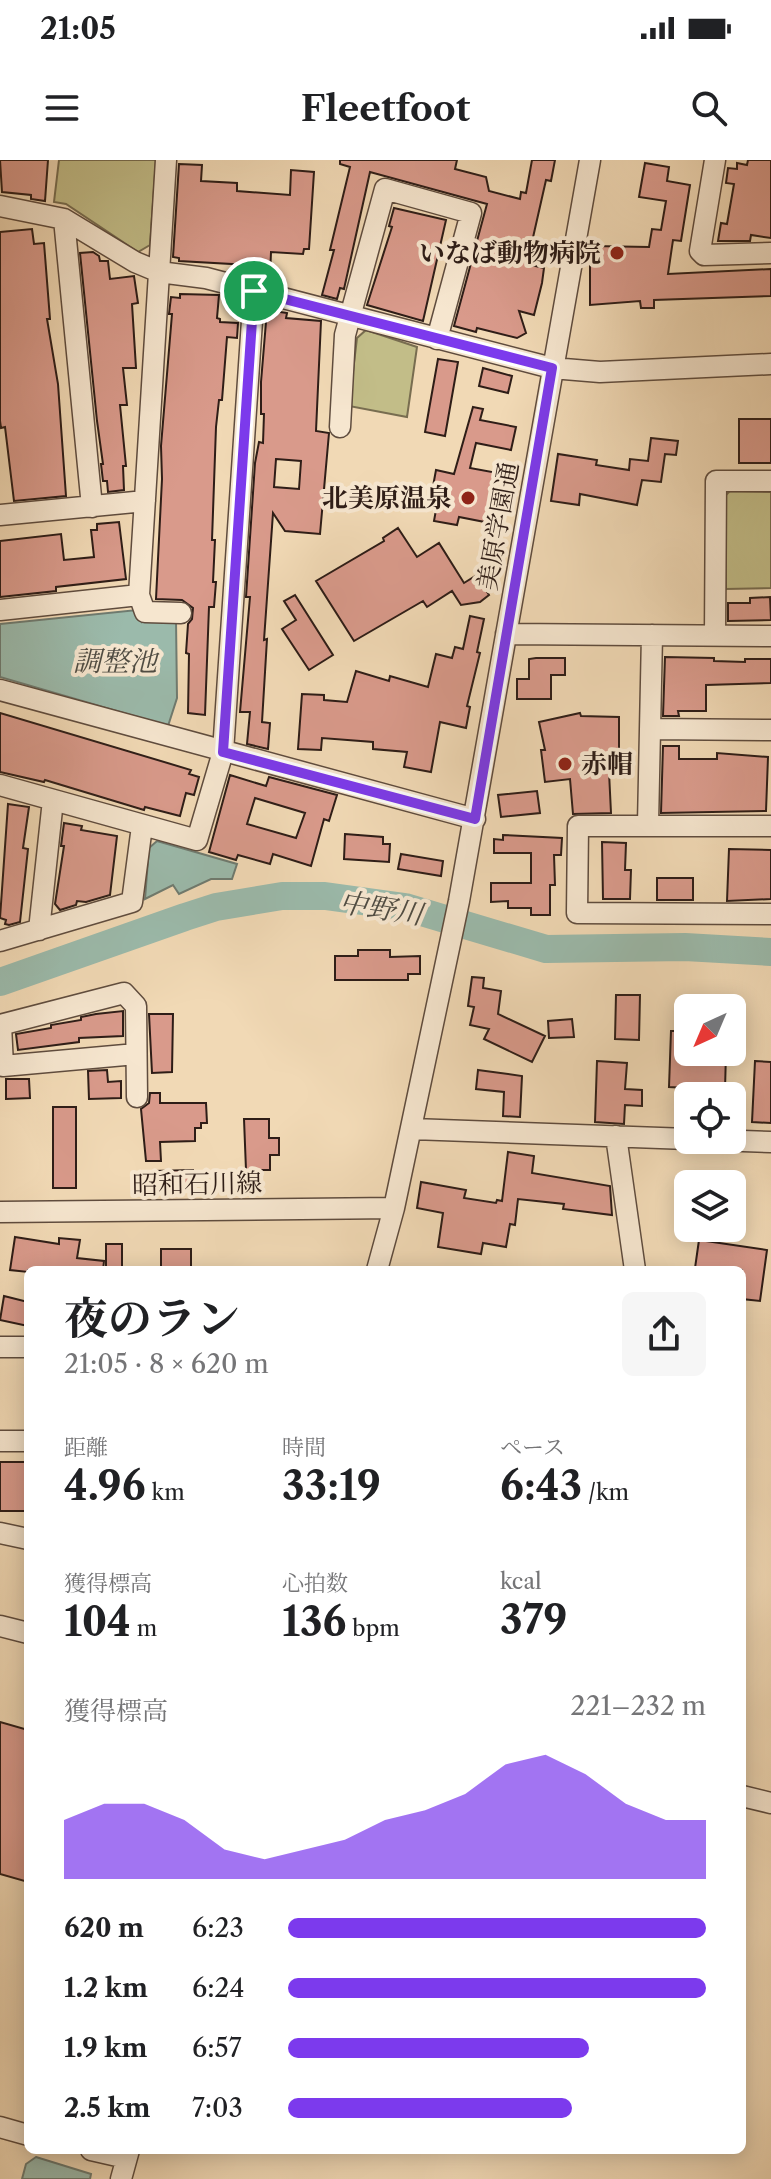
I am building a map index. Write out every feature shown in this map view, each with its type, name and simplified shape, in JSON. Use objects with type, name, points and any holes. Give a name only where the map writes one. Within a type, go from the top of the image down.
[{"type":"street","points":[[166,160],[139,595],[145,612],[181,613]]},
{"type":"street","name":"美原学園通","points":[[412,1129],[475,819],[590,160]]},
{"type":"street","points":[[715,160],[700,251],[704,255],[771,253]]},
{"type":"street","points":[[340,427],[348,316],[385,189],[471,213],[437,339]]},
{"type":"street","points":[[0,206],[64,219],[135,262],[159,272],[206,278],[552,368],[600,372],[771,364]]},
{"type":"street","points":[[64,219],[92,507]]},
{"type":"street","points":[[0,785],[197,840],[223,752],[254,291]]},
{"type":"street","points":[[715,635],[716,481],[771,481]]},
{"type":"street","points":[[0,515],[145,501]]},
{"type":"street","points":[[0,610],[139,595]]},
{"type":"street","points":[[506,634],[771,636]]},
{"type":"street","points":[[648,824],[652,635]]},
{"type":"street","points":[[0,690],[475,819]]},
{"type":"street","points":[[650,729],[771,730]]},
{"type":"street","points":[[39,930],[53,800]]},
{"type":"street","points":[[0,941],[132,902],[142,826]]},
{"type":"street","points":[[771,826],[578,826],[577,913],[771,914]]},
{"type":"street","points":[[136,1054],[3,1066],[0,1025],[124,993],[136,1006],[137,1097]]},
{"type":"street","points":[[378,1266],[412,1129],[674,1138]]},
{"type":"street","points":[[616,1136],[634,1266]]},
{"type":"street","points":[[746,1141],[771,1142]]},
{"type":"street","name":"昭和石川線","points":[[0,1212],[394,1208]]},
{"type":"street","points":[[0,1347],[24,1347]]},
{"type":"street","points":[[0,1441],[24,1441]]},
{"type":"street","points":[[0,1533],[24,1538]]},
{"type":"street","points":[[0,1626],[24,1632]]},
{"type":"street","points":[[746,1797],[771,1803]]},
{"type":"street","points":[[0,2127],[24,2134]]},
{"type":"street","points":[[121,2179],[127,2154]]},
{"type":"shaded area","points":[[59,160],[156,160],[150,245],[138,252],[66,204],[54,202]]},
{"type":"shaded area","points":[[366,330],[417,347],[407,417],[349,406],[357,338]]},
{"type":"shaded area","points":[[730,491],[771,492],[771,588],[726,589],[724,497]]},
{"type":"water","name":"調整池","points":[[137,610],[142,622],[146,618],[176,620],[177,698],[168,726],[0,677],[0,624]]},
{"type":"water","points":[[157,841],[237,864],[232,879],[211,879],[179,894],[173,885],[145,899],[149,848]]},
{"type":"water","points":[[36,2157],[91,2174],[90,2179],[22,2179],[26,2164]]},
{"type":"building","points":[[0,160],[48,160],[45,201],[31,199],[31,195],[2,192]]},
{"type":"building","points":[[340,160],[457,160],[455,169],[486,177],[489,191],[520,199],[521,192],[526,193],[532,160],[555,160],[551,181],[546,180],[527,264],[544,268],[542,283],[534,315],[519,311],[526,333],[517,338],[454,326],[487,204],[370,172],[344,289],[340,288],[337,299],[322,295],[350,167],[340,164]]},
{"type":"building","points":[[748,160],[771,160],[771,238],[751,235],[750,241],[718,241],[721,223],[727,224],[734,184],[726,183],[728,168],[737,169],[737,163],[747,165]]},
{"type":"building","points":[[645,163],[669,167],[667,181],[690,185],[681,241],[673,240],[668,274],[771,269],[771,296],[654,300],[654,308],[641,308],[640,301],[590,305],[593,246],[649,247],[652,229],[661,230],[666,201],[639,197]]},
{"type":"building","points":[[179,164],[202,165],[201,181],[237,183],[237,191],[290,195],[291,170],[314,172],[309,249],[304,249],[303,254],[271,252],[270,276],[248,274],[249,265],[179,261],[179,258],[173,257]]},
{"type":"building","points":[[394,208],[446,220],[423,321],[367,305],[392,227],[389,226]]},
{"type":"building","points":[[32,229],[34,244],[44,243],[50,319],[47,319],[58,384],[66,496],[14,501],[5,427],[1,428],[0,421],[0,232]]},
{"type":"building","points":[[93,252],[100,261],[108,261],[110,279],[134,276],[138,303],[132,304],[136,368],[123,368],[127,405],[120,405],[126,466],[123,466],[124,490],[108,492],[101,464],[80,253]]},
{"type":"building","points":[[180,294],[219,295],[217,318],[220,322],[238,323],[237,338],[227,337],[222,400],[219,400],[216,427],[212,540],[215,540],[213,582],[216,582],[214,607],[209,607],[205,715],[188,713],[189,654],[186,653],[188,624],[193,608],[182,600],[156,599],[161,446],[172,314],[169,314],[171,297],[180,298]]},
{"type":"building","points":[[267,310],[287,313],[286,318],[321,321],[316,431],[329,433],[320,534],[285,531],[273,513],[262,722],[270,723],[268,749],[247,744],[250,712],[240,712],[250,597],[246,597],[255,463],[259,442],[263,443],[261,382]],"holes":[[[276,459],[301,461],[299,489],[274,487]]]},
{"type":"building","points":[[438,359],[458,362],[445,436],[425,432]]},
{"type":"building","points":[[483,368],[512,376],[508,393],[479,386]]},
{"type":"building","name":"北美原温泉","points":[[473,407],[483,409],[480,420],[516,427],[511,450],[476,443],[470,468],[503,474],[502,486],[508,487],[503,515],[497,514],[495,524],[459,517],[457,525],[434,521],[436,510],[429,508],[436,470],[454,474]]},
{"type":"building","points":[[739,419],[771,419],[771,463],[739,463]]},
{"type":"building","points":[[651,438],[678,441],[676,455],[665,454],[661,482],[642,480],[637,505],[580,494],[579,505],[551,501],[558,454],[597,460],[596,465],[629,470],[630,459],[648,461]]},
{"type":"building","points":[[119,522],[126,579],[0,597],[0,541],[61,534],[64,560],[94,557],[91,530],[97,530],[97,524]]},
{"type":"building","points":[[398,528],[417,557],[439,543],[464,583],[477,575],[489,595],[480,602],[461,605],[452,591],[427,607],[423,601],[354,641],[316,581],[384,541],[383,538]]},
{"type":"building","points":[[295,595],[333,655],[309,670],[282,629],[296,620],[284,601]]},
{"type":"building","points":[[770,597],[771,620],[728,621],[728,603],[750,603],[750,598]]},
{"type":"building","points":[[470,616],[484,619],[477,652],[480,653],[467,706],[470,707],[466,728],[440,722],[431,772],[404,767],[407,752],[373,749],[373,742],[322,738],[321,750],[298,749],[302,694],[324,695],[324,700],[347,702],[356,671],[389,681],[390,676],[428,687],[436,654],[452,658],[455,647],[463,649]]},
{"type":"building","points":[[665,657],[745,662],[745,659],[771,659],[771,683],[706,685],[706,711],[678,711],[679,716],[663,716]]},
{"type":"building","points":[[565,658],[565,675],[551,675],[551,699],[517,699],[517,679],[529,679],[529,659]]},
{"type":"building","points":[[0,713],[191,770],[189,774],[199,777],[194,795],[186,793],[180,816],[145,807],[144,810],[45,780],[0,772]]},
{"type":"building","points":[[580,713],[581,716],[619,717],[619,772],[609,772],[611,813],[573,814],[570,779],[545,782],[541,750],[545,750],[539,722]]},
{"type":"building","points":[[663,746],[679,746],[679,759],[717,759],[717,753],[768,757],[766,811],[661,813]]},
{"type":"building","points":[[230,775],[266,786],[269,777],[337,795],[329,821],[324,819],[311,866],[273,854],[270,864],[238,855],[236,860],[209,852]],"holes":[[[255,798],[305,813],[296,838],[247,824]]]},
{"type":"building","points":[[537,791],[540,813],[501,817],[498,795]]},
{"type":"building","points":[[8,804],[29,807],[23,848],[28,849],[20,922],[9,925],[0,918]]},
{"type":"building","points":[[64,823],[82,826],[81,830],[117,836],[110,895],[86,902],[77,901],[76,905],[60,910],[55,904],[64,846],[61,846]]},
{"type":"building","points":[[345,834],[383,837],[383,844],[390,844],[389,862],[344,859]]},
{"type":"building","points":[[503,835],[562,838],[561,855],[554,855],[555,885],[550,885],[550,915],[531,915],[531,908],[508,908],[508,901],[491,902],[491,883],[531,883],[531,853],[494,853],[494,839],[503,840]]},
{"type":"building","points":[[602,842],[626,843],[625,870],[631,870],[630,899],[603,899]]},
{"type":"building","points":[[729,849],[771,850],[771,899],[727,901]]},
{"type":"building","points":[[401,854],[443,861],[441,876],[398,869]]},
{"type":"building","points":[[657,878],[693,878],[693,900],[657,900]]},
{"type":"building","points":[[358,950],[390,950],[390,957],[420,956],[420,974],[408,974],[408,980],[335,980],[335,956],[358,956]]},
{"type":"building","points":[[472,977],[484,978],[483,988],[501,991],[498,1014],[545,1036],[532,1062],[484,1039],[489,1029],[470,1025],[474,1007],[468,1006]]},
{"type":"building","points":[[616,995],[640,995],[639,1040],[615,1039]]},
{"type":"building","points":[[123,1011],[123,1036],[79,1038],[79,1042],[18,1050],[16,1034],[51,1028],[51,1025],[81,1020],[81,1017]]},
{"type":"building","points":[[149,1014],[173,1014],[172,1072],[152,1073]]},
{"type":"building","points":[[572,1019],[574,1037],[549,1038],[548,1021]]},
{"type":"building","points":[[671,1031],[674,1031],[674,1066],[726,1066],[725,1082],[674,1082],[674,1087],[669,1087]]},
{"type":"building","points":[[597,1061],[627,1063],[625,1089],[642,1090],[642,1106],[625,1105],[624,1124],[595,1122]]},
{"type":"building","points":[[755,1061],[771,1062],[771,1123],[752,1122]]},
{"type":"building","points":[[107,1070],[108,1082],[121,1081],[121,1098],[89,1099],[88,1071]]},
{"type":"building","points":[[478,1070],[522,1076],[520,1117],[503,1116],[504,1092],[476,1089]]},
{"type":"building","points":[[6,1079],[29,1079],[30,1098],[6,1099]]},
{"type":"building","points":[[150,1093],[160,1093],[160,1103],[206,1103],[207,1123],[195,1128],[195,1141],[160,1142],[161,1161],[146,1161],[141,1109],[149,1103]]},
{"type":"building","points":[[53,1107],[76,1107],[76,1188],[53,1188]]},
{"type":"building","points":[[244,1119],[269,1119],[269,1138],[279,1138],[279,1155],[270,1155],[270,1170],[246,1170]]},
{"type":"building","points":[[508,1152],[534,1156],[532,1173],[610,1186],[612,1215],[563,1209],[564,1204],[518,1199],[515,1225],[510,1224],[506,1247],[483,1243],[481,1254],[438,1247],[443,1213],[417,1208],[421,1182],[466,1190],[464,1198],[496,1203],[497,1200],[502,1201]]},
{"type":"building","points":[[193,1170],[193,1185],[188,1185],[188,1190],[153,1188],[153,1171]]},
{"type":"building","points":[[15,1237],[59,1244],[59,1238],[80,1240],[77,1258],[104,1261],[103,1266],[24,1266],[24,1272],[10,1270]]},
{"type":"building","points":[[699,1242],[767,1250],[760,1301],[746,1299],[746,1266],[695,1266]]},
{"type":"building","points":[[106,1244],[122,1244],[122,1266],[106,1266]]},
{"type":"building","points":[[161,1249],[191,1249],[191,1266],[161,1266]]},
{"type":"building","points":[[4,1296],[24,1301],[24,1325],[0,1320]]},
{"type":"building","points":[[0,1462],[24,1462],[24,1511],[0,1511]]},
{"type":"building","points":[[0,1722],[24,1729],[24,1881],[0,1874]]},
{"type":"waterway","name":"中野川","points":[[0,982],[216,907],[282,896],[325,896],[405,907],[546,949],[685,947],[771,952]]},
{"type":"place","name":"いなば動物病院","points":[[617,253]]},
{"type":"place","name":"北美原温泉","points":[[468,498]]},
{"type":"place","name":"赤帽","points":[[565,764]]},
{"type":"route","points":[[254,291],[552,368],[475,819],[223,752],[254,291]]}]
